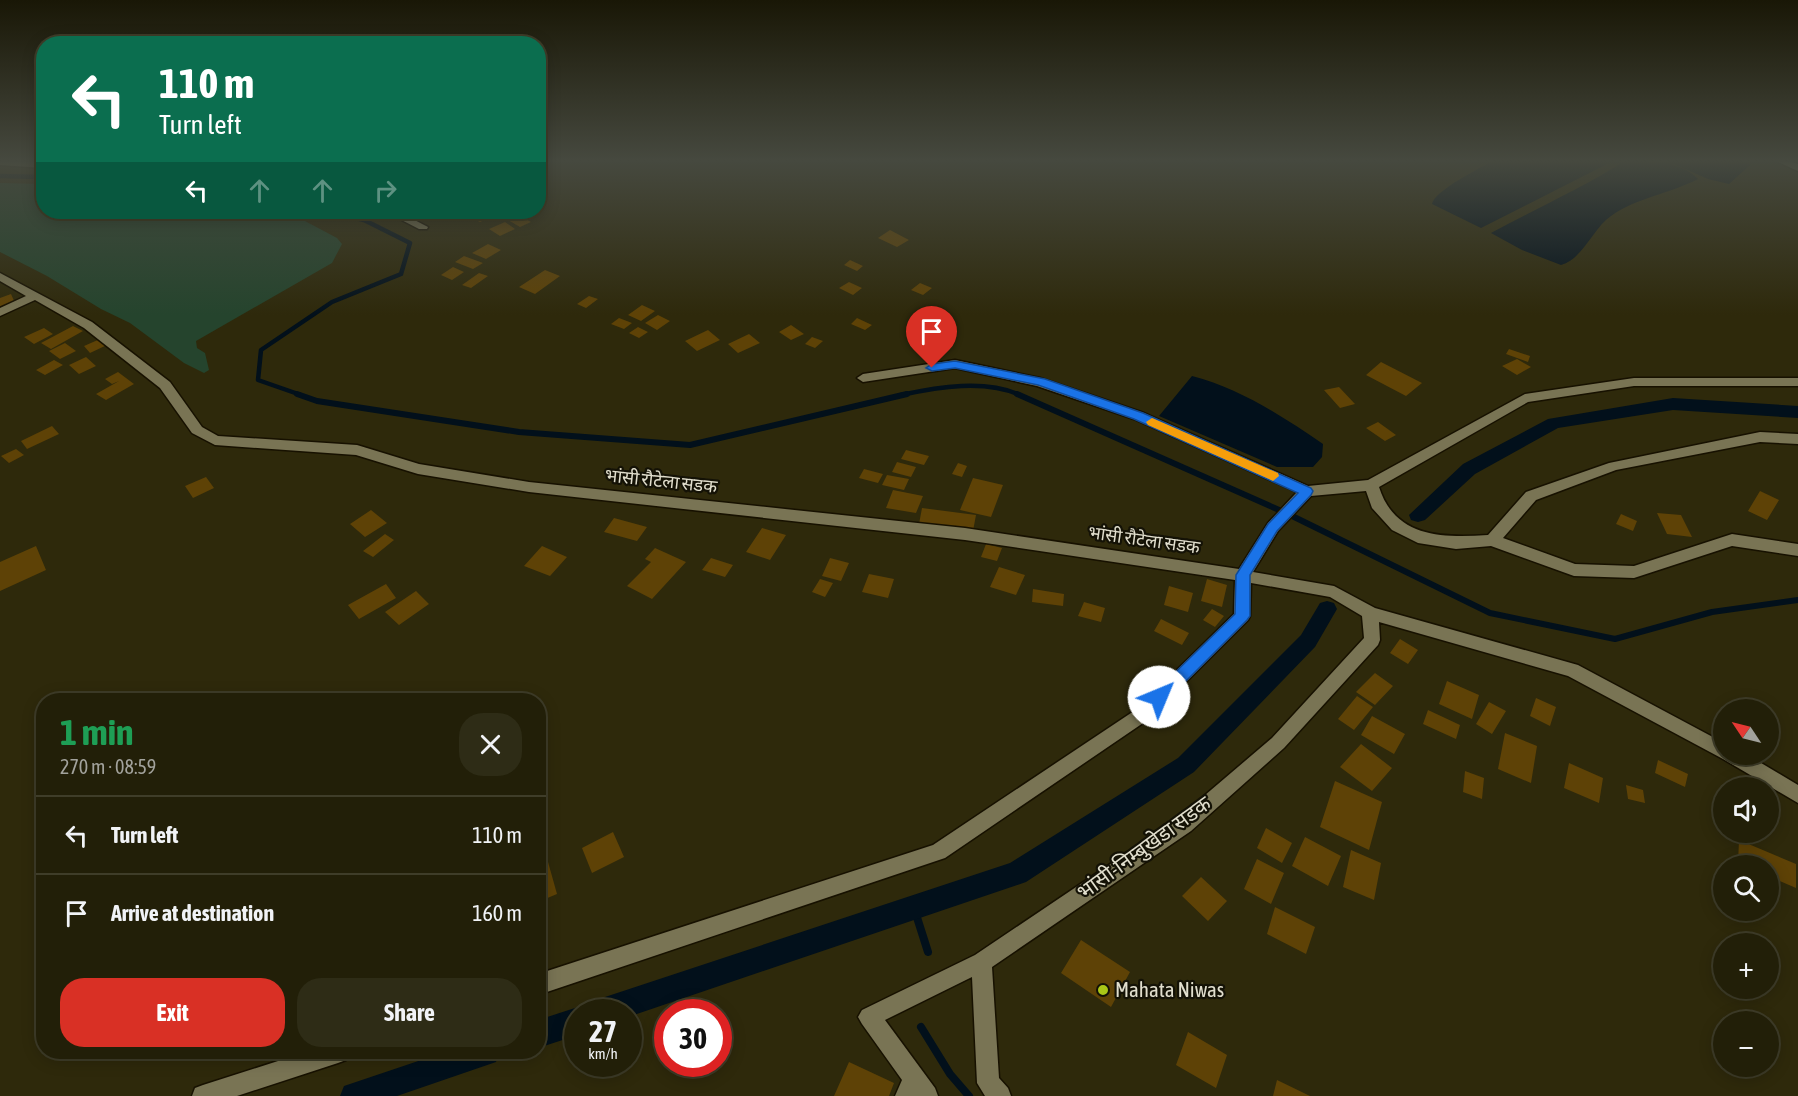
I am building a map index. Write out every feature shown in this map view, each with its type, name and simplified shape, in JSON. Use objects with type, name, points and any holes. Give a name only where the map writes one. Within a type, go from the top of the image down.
[{"type":"street","points":[[406,219],[423,227]]},
{"type":"street","name":"भांसी रौटेला सडक","points":[[0,276],[88,325],[165,385],[197,430],[215,440],[357,450],[418,469],[530,487],[965,534],[1243,575],[1334,592],[1370,613],[1572,669],[1713,746]]},
{"type":"street","points":[[0,312],[35,296]]},
{"type":"street","points":[[863,378],[955,364],[1040,382],[1139,416],[1306,491],[1371,485],[1525,398],[1634,382],[1798,382]]},
{"type":"street","points":[[1492,540],[1531,496],[1614,466],[1760,436],[1798,439]]},
{"type":"street","points":[[1371,485],[1377,504],[1397,526],[1424,539],[1456,543],[1492,540],[1574,570],[1635,572],[1732,540],[1798,550]]},
{"type":"street","points":[[546,982],[938,852],[1143,714],[1242,616],[1243,575],[1273,527],[1306,491]]},
{"type":"street","name":"भांसी-निम्बुखेडा सडक","points":[[915,1091],[869,1017],[982,962],[1184,825],[1278,743],[1372,640],[1370,613]]},
{"type":"street","points":[[1748,765],[1798,795]]},
{"type":"street","points":[[982,962],[988,1083],[1000,1096]]},
{"type":"street","points":[[203,1096],[317,1059]]},
{"type":"green space","points":[[0,212],[36,212],[36,219],[301,219],[337,238],[342,244],[332,263],[196,341],[197,348],[205,353],[209,370],[204,373],[184,363],[130,323],[0,252]]},
{"type":"water","points":[[1449,212],[1512,212],[1481,228]]},
{"type":"water","points":[[1531,212],[1617,212],[1605,221],[1576,256],[1561,265],[1522,250],[1491,233]]},
{"type":"water","points":[[1192,376],[1227,388],[1276,414],[1323,444],[1322,457],[1313,467],[1277,467],[1159,416]]},
{"type":"building","points":[[526,219],[531,222],[520,227],[508,220]]},
{"type":"building","points":[[505,222],[515,229],[500,236],[489,229]]},
{"type":"building","points":[[890,230],[909,240],[897,247],[878,238]]},
{"type":"building","points":[[488,244],[501,250],[486,259],[472,253]]},
{"type":"building","points":[[464,256],[483,263],[473,269],[455,262]]},
{"type":"building","points":[[850,260],[863,266],[857,271],[844,265]]},
{"type":"building","points":[[453,267],[464,272],[452,280],[441,275]]},
{"type":"building","points":[[545,270],[560,276],[535,294],[519,287]]},
{"type":"building","points":[[479,273],[488,276],[471,288],[462,285]]},
{"type":"building","points":[[849,282],[862,288],[853,295],[839,288]]},
{"type":"building","points":[[920,283],[932,288],[923,295],[911,290]]},
{"type":"building","points":[[11,294],[15,303],[0,308],[0,298]]},
{"type":"building","points":[[589,296],[598,299],[586,308],[577,304]]},
{"type":"building","points":[[642,305],[655,311],[641,321],[628,315]]},
{"type":"building","points":[[658,315],[670,321],[657,330],[645,323]]},
{"type":"building","points":[[619,318],[632,323],[624,329],[611,324]]},
{"type":"building","points":[[857,318],[872,325],[865,330],[851,324]]},
{"type":"building","points":[[938,319],[952,324],[944,332],[930,327]]},
{"type":"building","points":[[791,325],[804,334],[791,340],[779,332]]},
{"type":"building","points":[[73,326],[83,331],[51,349],[41,343]]},
{"type":"building","points":[[638,327],[648,332],[639,338],[629,333]]},
{"type":"building","points":[[44,328],[53,334],[34,344],[24,337]]},
{"type":"building","points":[[708,330],[720,340],[697,351],[685,341]]},
{"type":"building","points":[[749,334],[760,343],[738,353],[728,344]]},
{"type":"building","points":[[812,337],[823,341],[815,348],[805,344]]},
{"type":"building","points":[[100,339],[107,345],[90,353],[84,346]]},
{"type":"building","points":[[65,343],[76,351],[60,359],[49,351]]},
{"type":"building","points":[[1509,349],[1530,356],[1528,362],[1506,354]]},
{"type":"building","points":[[86,357],[96,366],[79,374],[69,365]]},
{"type":"building","points":[[1517,359],[1531,367],[1517,375],[1502,366]]},
{"type":"building","points":[[54,360],[63,365],[45,375],[36,370]]},
{"type":"building","points":[[1381,362],[1422,383],[1406,396],[1366,375]]},
{"type":"building","points":[[118,372],[134,384],[106,400],[96,394],[119,381],[112,384],[105,379]]},
{"type":"building","points":[[1339,387],[1355,404],[1340,408],[1324,390]]},
{"type":"building","points":[[1378,422],[1396,435],[1385,441],[1366,428]]},
{"type":"building","points":[[52,426],[59,434],[27,449],[21,441]]},
{"type":"building","points":[[16,449],[24,455],[9,463],[1,456]]},
{"type":"building","points":[[906,450],[929,456],[924,465],[901,459]]},
{"type":"building","points":[[897,462],[916,467],[911,477],[892,472]]},
{"type":"building","points":[[958,463],[967,466],[962,477],[952,474]]},
{"type":"building","points":[[864,469],[883,474],[878,483],[859,478]]},
{"type":"building","points":[[887,475],[909,479],[904,490],[882,485]]},
{"type":"building","points":[[206,477],[214,488],[193,498],[185,486]]},
{"type":"building","points":[[973,478],[1003,485],[991,517],[960,510]]},
{"type":"building","points":[[893,490],[923,496],[916,513],[886,508]]},
{"type":"building","points":[[1760,491],[1779,500],[1767,520],[1748,511]]},
{"type":"building","points":[[922,508],[976,515],[973,531],[919,524]]},
{"type":"building","points":[[371,510],[387,523],[365,537],[350,524]]},
{"type":"building","points":[[1657,513],[1681,515],[1692,537],[1667,534]]},
{"type":"building","points":[[1621,514],[1637,521],[1633,531],[1616,524]]},
{"type":"building","points":[[614,518],[647,527],[637,541],[604,532]]},
{"type":"building","points":[[762,528],[786,535],[770,560],[746,552]]},
{"type":"building","points":[[385,534],[394,540],[373,557],[363,551]]},
{"type":"building","points":[[986,544],[1002,548],[997,561],[981,557]]},
{"type":"building","points":[[36,546],[46,570],[0,591],[0,562]]},
{"type":"building","points":[[542,546],[567,557],[550,576],[524,566]]},
{"type":"building","points":[[655,548],[686,562],[652,599],[627,586],[651,562],[645,559]]},
{"type":"building","points":[[711,558],[733,565],[725,577],[702,570]]},
{"type":"building","points":[[830,558],[849,563],[841,581],[822,576]]},
{"type":"building","points":[[999,567],[1025,575],[1016,595],[990,587]]},
{"type":"building","points":[[869,574],[894,579],[888,598],[862,592]]},
{"type":"building","points":[[820,579],[833,583],[825,597],[812,592]]},
{"type":"building","points":[[1207,579],[1227,585],[1222,607],[1201,601]]},
{"type":"building","points":[[386,584],[396,598],[359,619],[348,605]]},
{"type":"building","points":[[1169,586],[1193,593],[1188,612],[1164,605]]},
{"type":"building","points":[[1033,589],[1064,594],[1063,606],[1032,602]]},
{"type":"building","points":[[416,591],[429,604],[399,625],[385,612]]},
{"type":"building","points":[[1084,602],[1105,608],[1101,622],[1078,616]]},
{"type":"building","points":[[1212,609],[1224,616],[1215,627],[1203,620]]},
{"type":"building","points":[[1161,619],[1189,633],[1182,645],[1154,631]]},
{"type":"building","points":[[1400,639],[1418,650],[1408,664],[1390,653]]},
{"type":"building","points":[[1375,673],[1393,686],[1375,705],[1356,692]]},
{"type":"building","points":[[1447,681],[1479,695],[1472,719],[1439,704]]},
{"type":"building","points":[[1357,696],[1373,707],[1354,730],[1338,719]]},
{"type":"building","points":[[1536,698],[1556,707],[1550,726],[1530,716]]},
{"type":"building","points":[[1489,702],[1506,711],[1492,734],[1476,724]]},
{"type":"building","points":[[1428,710],[1460,725],[1456,739],[1423,724]]},
{"type":"building","points":[[1372,716],[1405,734],[1394,754],[1361,735]]},
{"type":"building","points":[[1505,733],[1537,746],[1531,783],[1498,769]]},
{"type":"building","points":[[1361,744],[1392,768],[1372,791],[1340,767]]},
{"type":"building","points":[[1658,760],[1688,774],[1685,787],[1655,773]]},
{"type":"building","points":[[1569,763],[1603,778],[1599,803],[1564,788]]},
{"type":"building","points":[[1465,771],[1484,778],[1482,799],[1463,792]]},
{"type":"building","points":[[1335,781],[1382,802],[1369,850],[1320,827]]},
{"type":"building","points":[[1626,785],[1643,790],[1645,803],[1628,799]]},
{"type":"building","points":[[1266,828],[1292,843],[1282,863],[1257,848]]},
{"type":"building","points":[[613,832],[624,857],[592,873],[582,848]]},
{"type":"building","points":[[1305,837],[1341,856],[1328,886],[1292,866]]},
{"type":"building","points":[[1739,843],[1746,843],[1775,855],[1738,855]]},
{"type":"building","points":[[1351,850],[1381,863],[1374,900],[1343,887]]},
{"type":"building","points":[[546,855],[557,894],[546,899]]},
{"type":"building","points":[[1779,857],[1796,864],[1796,888],[1779,881]]},
{"type":"building","points":[[1257,859],[1284,873],[1271,904],[1244,889]]},
{"type":"building","points":[[1201,877],[1227,901],[1208,921],[1182,896]]},
{"type":"building","points":[[1275,907],[1315,927],[1306,954],[1267,934]]},
{"type":"building","name":"Mahata Niwas","points":[[1081,940],[1130,972],[1111,1007],[1061,973]]},
{"type":"building","points":[[1188,1032],[1227,1055],[1216,1088],[1176,1065]]},
{"type":"building","points":[[849,1062],[894,1083],[889,1096],[834,1096]]},
{"type":"building","points":[[1277,1080],[1310,1096],[1273,1096]]},
{"type":"waterway","points":[[301,395],[258,380],[261,350],[332,302],[401,274],[410,243],[360,219]]},
{"type":"waterway","points":[[901,395],[961,386],[992,387],[1020,395]]},
{"type":"waterway","points":[[297,394],[317,401],[519,432],[690,445],[907,394]]},
{"type":"waterway","points":[[1017,394],[1286,513],[1490,613],[1615,639],[1712,612],[1798,600]]},
{"type":"waterway","points":[[1418,515],[1469,469],[1554,423],[1673,404],[1798,412]]},
{"type":"waterway","points":[[641,999],[1017,873],[1186,765],[1308,641],[1327,609]]},
{"type":"waterway","points":[[914,908],[928,952]]},
{"type":"waterway","points":[[546,1031],[564,1026]]},
{"type":"waterway","points":[[921,1027],[950,1074],[969,1096]]},
{"type":"waterway","points":[[354,1096],[465,1059]]},
{"type":"slow traffic","points":[[1152,422],[1273,476]]},
{"type":"place","name":"Mahata Niwas","points":[[1103,990]]},
{"type":"route","points":[[932,368],[955,364],[1040,382],[1139,416],[1306,491],[1273,527],[1243,575],[1242,616],[1159,697]]}]
